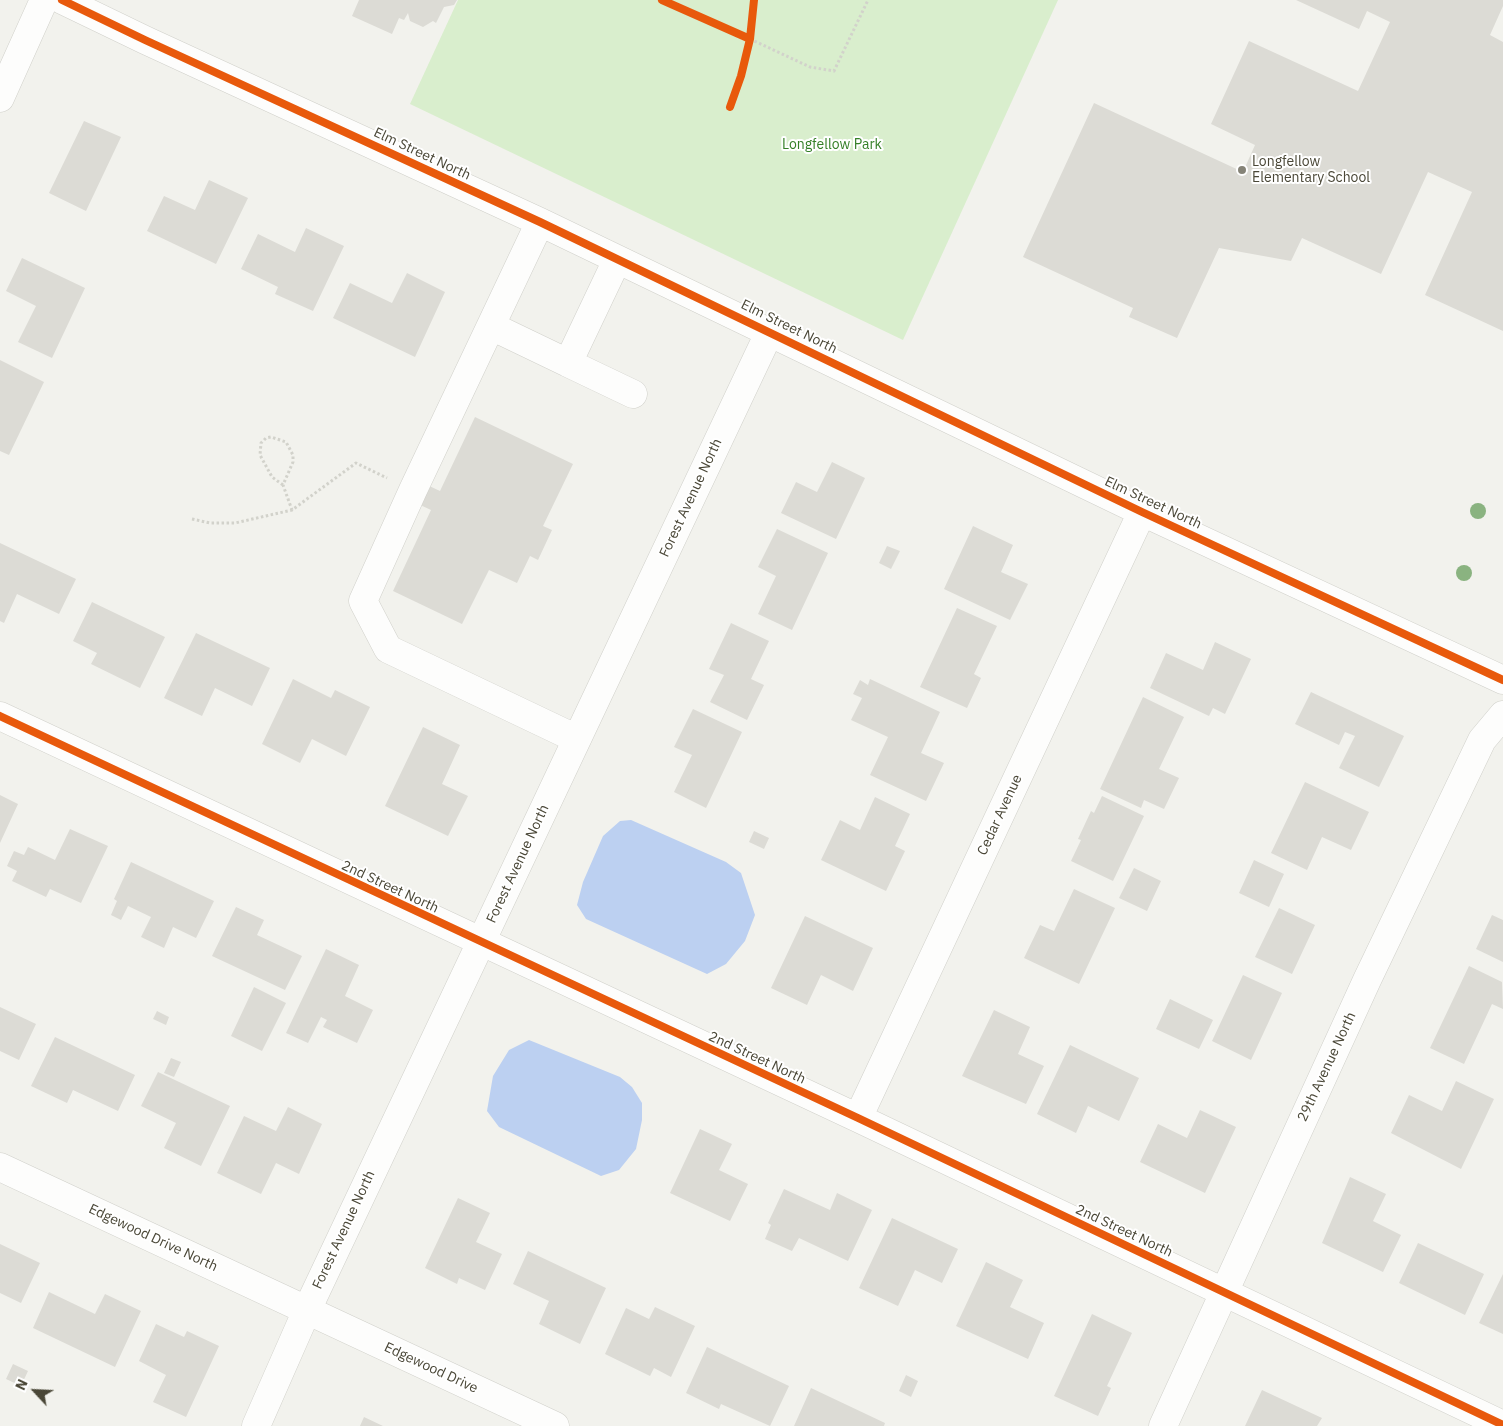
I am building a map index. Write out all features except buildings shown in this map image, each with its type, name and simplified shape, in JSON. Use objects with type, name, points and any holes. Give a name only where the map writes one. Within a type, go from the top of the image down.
[{"type":"street","points":[[0,98],[44,0]]},
{"type":"street","name":"Elm Street North","points":[[62,0],[540,222],[1142,512],[1503,680]]},
{"type":"street","points":[[540,222],[412,490],[363,600],[388,649],[577,738]]},
{"type":"street","points":[[568,363],[617,260]]},
{"type":"street","points":[[491,326],[633,394]]},
{"type":"street","name":"Forest Avenue North","points":[[256,1426],[307,1310],[770,332]]},
{"type":"street","name":"Cedar Avenue","points":[[858,1118],[1142,512]]},
{"type":"street","name":"29th Avenue North","points":[[1163,1426],[1367,980],[1482,740],[1503,715]]},
{"type":"street","name":"2nd Street North","points":[[0,716],[480,943],[858,1118],[1503,1425]]},
{"type":"street","name":"Edgewood Drive North","points":[[0,1167],[307,1310]]},
{"type":"street","name":"Edgewood Drive","points":[[307,1310],[555,1426]]},
{"type":"path","points":[[741,35],[810,67],[834,71],[868,0]]},
{"type":"path","points":[[748,48],[751,29]]},
{"type":"path","points":[[283,485],[293,462],[293,454],[286,442],[271,437],[266,438],[261,443],[260,455],[272,477],[283,485],[292,510]]},
{"type":"path","points":[[192,519],[210,524],[235,523],[292,510],[356,463],[412,490]]},
{"type":"green space","name":"Longfellow Park","points":[[458,0],[1058,0],[903,340],[410,104]]},
{"type":"water","points":[[631,820],[726,862],[741,873],[755,915],[745,941],[726,964],[707,974],[586,919],[577,905],[583,882],[603,836],[620,821]]},
{"type":"water","points":[[529,1040],[620,1077],[632,1087],[642,1103],[642,1120],[636,1149],[619,1170],[601,1176],[499,1127],[487,1111],[493,1076],[509,1050]]},
{"type":"cycle path","points":[[62,0],[540,222],[1142,512],[1503,680]]},
{"type":"cycle path","points":[[662,0],[750,39]]},
{"type":"cycle path","points":[[730,107],[741,76],[750,39],[754,0]]},
{"type":"cycle path","points":[[0,716],[858,1118],[1503,1425]]},
{"type":"place","name":"Longfellow Elementary School","points":[[1242,170]]}]
